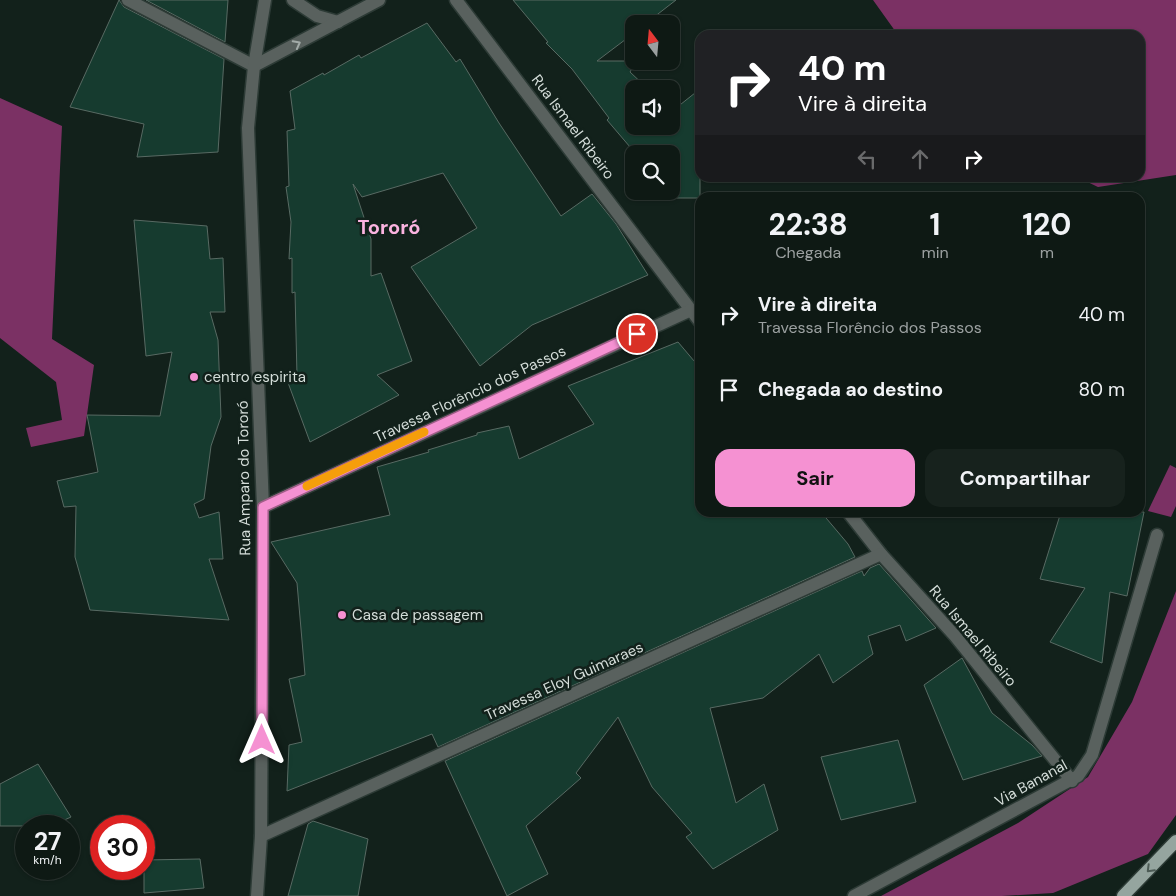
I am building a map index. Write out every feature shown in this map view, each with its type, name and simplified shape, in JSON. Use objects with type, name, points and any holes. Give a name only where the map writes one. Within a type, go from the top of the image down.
[{"type":"main road","points":[[1123,896],[1176,841]]},
{"type":"street","points":[[128,0],[254,66],[379,0]]},
{"type":"street","name":"Rua Amparo do Tororó","points":[[257,896],[261,836],[263,507],[248,128],[254,66],[265,0]]},
{"type":"street","points":[[293,0],[316,16],[338,22]]},
{"type":"street","name":"Rua Ismael Ribeiro","points":[[456,0],[695,315]]},
{"type":"street","name":"Travessa Florêncio dos Passos","points":[[263,507],[691,310]]},
{"type":"street","name":"Rua Ismael Ribeiro","points":[[852,517],[881,554],[955,636],[1072,781]]},
{"type":"street","name":"Via Bananal","points":[[854,896],[1072,781],[1082,771],[1092,755],[1157,534]]},
{"type":"street","name":"Travessa Eloy Guimaraes","points":[[261,836],[881,554]]},
{"type":"shaded area","points":[[873,0],[1176,0],[1176,175],[1145,180],[1145,30],[894,30]]},
{"type":"shaded area","points":[[0,98],[62,126],[52,339],[94,365],[84,436],[31,447],[26,428],[62,420],[56,382],[0,338]]},
{"type":"shaded area","points":[[1087,182],[1130,182],[1098,187]]},
{"type":"shaded area","points":[[1170,465],[1176,468],[1176,506],[1171,517],[1148,511]]},
{"type":"shaded area","points":[[1176,591],[1176,815],[1148,854],[1053,893],[1002,896],[881,896],[1018,823],[1088,777],[1132,702]]},
{"type":"building","points":[[119,0],[124,7],[224,59],[218,152],[137,157],[144,124],[70,107]]},
{"type":"building","points":[[146,0],[228,0],[225,42]]},
{"type":"building","points":[[513,0],[676,0],[657,15],[625,15],[625,40],[597,61],[625,61],[625,70],[631,70],[630,72],[638,80],[625,80],[625,135],[680,135],[680,105],[695,93],[695,182],[700,182],[700,192],[695,192],[695,198],[680,198],[680,145],[628,145],[607,120],[609,118],[572,69],[546,43],[548,42]]},
{"type":"building","points":[[427,23],[456,62],[460,59],[499,123],[561,216],[592,194],[616,224],[648,275],[532,325],[480,366],[411,267],[477,228],[443,173],[362,197],[353,184],[371,239],[371,276],[381,273],[412,361],[377,375],[399,395],[310,442],[287,380],[297,376],[295,292],[292,293],[292,258],[289,259],[291,222],[286,187],[289,186],[287,131],[295,129],[290,91],[323,73],[324,75],[359,55],[361,58]]},
{"type":"building","points":[[134,220],[207,226],[210,259],[223,258],[225,312],[210,312],[218,340],[221,417],[211,446],[204,499],[194,504],[199,518],[219,512],[223,559],[209,559],[229,620],[90,610],[75,557],[76,506],[64,507],[57,481],[98,472],[87,415],[160,416],[172,352],[146,356]]},
{"type":"building","points":[[678,342],[695,362],[695,517],[825,517],[848,544],[855,557],[438,747],[432,734],[287,791],[289,745],[302,742],[289,679],[305,675],[297,583],[271,542],[390,515],[377,467],[429,452],[428,450],[477,435],[477,433],[509,426],[519,459],[594,424],[568,386]]},
{"type":"building","points":[[1059,517],[1143,517],[1127,596],[1110,592],[1102,663],[1050,642],[1085,588],[1040,579]]},
{"type":"building","points":[[879,564],[936,628],[906,641],[900,625],[868,636],[873,654],[833,683],[819,654],[763,698],[710,708],[736,803],[764,784],[778,830],[713,869],[686,837],[692,833],[652,787],[618,717],[576,773],[581,778],[526,826],[548,874],[507,896],[445,761],[862,571],[864,576],[870,568]]},
{"type":"building","points":[[962,658],[992,713],[1032,745],[1042,756],[963,780],[924,685]]},
{"type":"building","points":[[898,740],[916,802],[841,820],[821,757]]},
{"type":"building","points":[[38,764],[70,815],[15,815],[15,826],[0,826],[0,784]]},
{"type":"building","points":[[313,821],[368,839],[358,896],[288,896],[308,824]]},
{"type":"building","points":[[200,859],[204,888],[144,893],[144,880],[155,880],[155,860]]},
{"type":"slow traffic","points":[[307,486],[424,432]]},
{"type":"place","name":"centro espirita","points":[[194,377]]},
{"type":"place","name":"Casa de passagem","points":[[342,615]]},
{"type":"district","name":"Tororó","points":[[389,227]]},
{"type":"route","points":[[262,740],[263,507],[637,334]]}]
